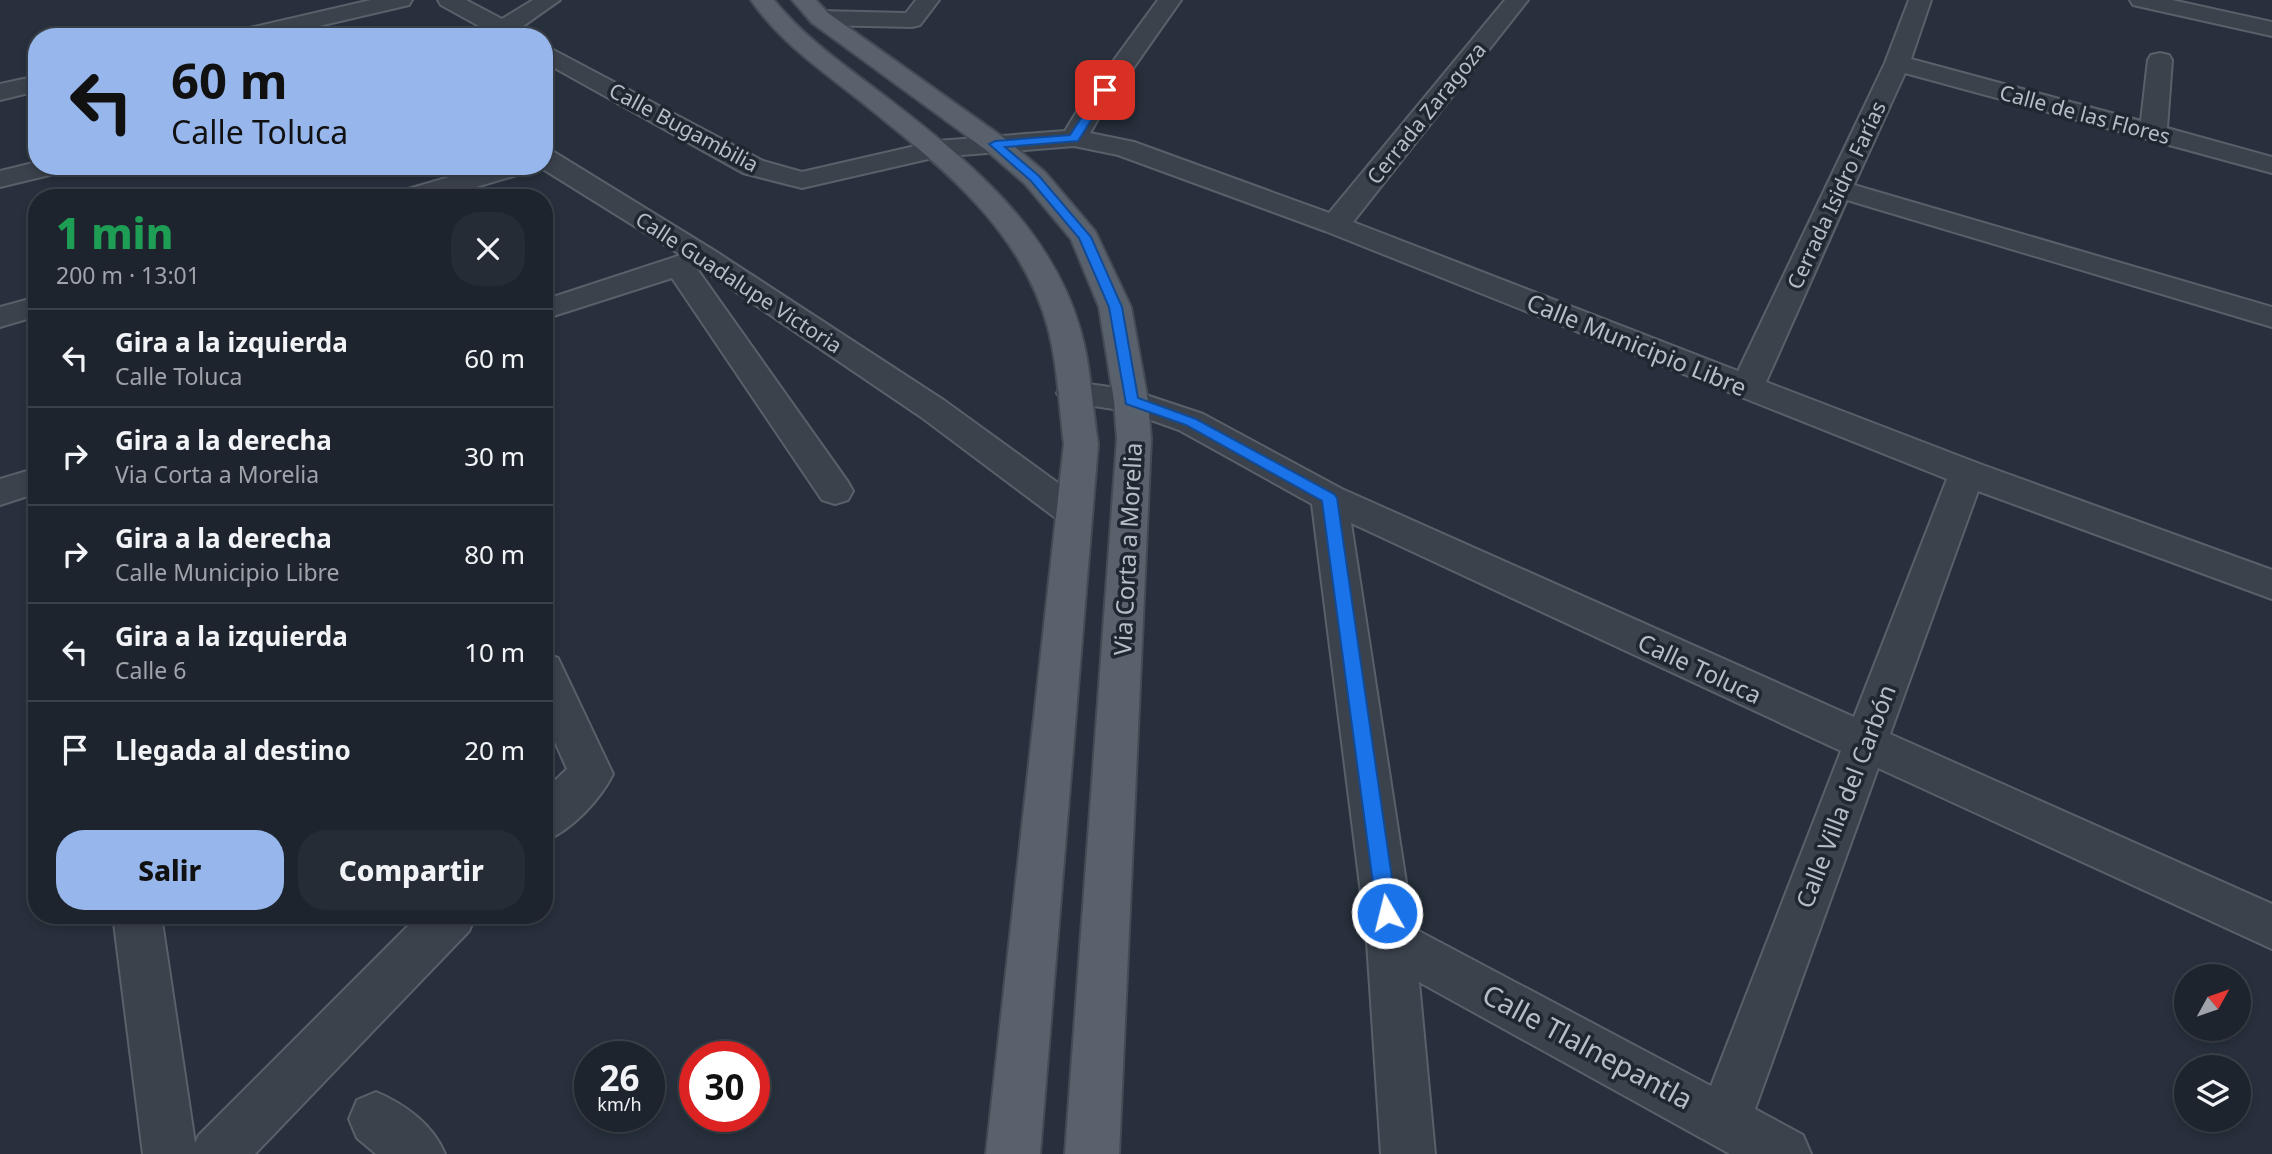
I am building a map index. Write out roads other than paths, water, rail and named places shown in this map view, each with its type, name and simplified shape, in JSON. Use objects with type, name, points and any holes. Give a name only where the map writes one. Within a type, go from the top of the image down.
[{"type":"main road","points":[[762,0],[798,40],[937,149],[1012,224],[1046,276],[1064,328],[1081,444],[1013,1154]]},
{"type":"main road","name":"Via Corta a Morelia","points":[[811,9],[995,144],[1035,178],[1085,237],[1115,307],[1131,401],[1134,439],[1092,1154]]},
{"type":"street","points":[[279,28],[401,0]]},
{"type":"street","points":[[449,0],[500,28]]},
{"type":"street","points":[[515,28],[549,0]]},
{"type":"street","points":[[811,9],[912,20],[928,0]]},
{"type":"street","points":[[1074,138],[1088,113],[1170,0]]},
{"type":"street","name":"Cerrada Zaragoza","points":[[1335,225],[1517,0]]},
{"type":"street","name":"Cerrada Isidro Farías","points":[[1746,388],[1897,63],[1920,0]]},
{"type":"street","points":[[2141,0],[2272,29]]},
{"type":"street","name":"Calle Bugambilia","points":[[553,57],[753,167],[802,180],[937,149],[995,144]]},
{"type":"street","points":[[2153,133],[2160,60]]},
{"type":"street","name":"Calle de las Flores","points":[[1897,63],[2272,165]]},
{"type":"street","points":[[0,92],[28,85]]},
{"type":"street","name":"Calle Municipio Libre","points":[[995,144],[1074,138],[1125,148],[1335,225],[1967,473],[2272,585]]},
{"type":"street","name":"Calle Guadalupe Victoria","points":[[553,164],[691,261],[933,409],[1074,513]]},
{"type":"street","points":[[0,179],[28,172]]},
{"type":"street","points":[[439,189],[486,175]]},
{"type":"street","points":[[1839,189],[2272,317]]},
{"type":"street","points":[[553,307],[691,261]]},
{"type":"street","name":"Calle Guadalupe Victoria","points":[[691,261],[835,491]]},
{"type":"street","points":[[0,317],[28,309]]},
{"type":"street","name":"Calle Toluca","points":[[1074,393],[1131,401],[1191,422],[1329,498],[2272,927]]},
{"type":"street","name":"Calle Villa del Carbón","points":[[1724,1120],[1967,473]]},
{"type":"street","points":[[0,492],[28,483]]},
{"type":"street","points":[[1329,498],[1391,940],[1408,1154]]},
{"type":"street","points":[[553,689],[591,774],[553,812]]},
{"type":"street","points":[[138,924],[170,1154]]},
{"type":"street","points":[[218,1154],[443,924]]},
{"type":"street","name":"Calle Tlalnepantla","points":[[1391,940],[1784,1154]]},
{"type":"street","points":[[376,1119],[418,1154]]}]
